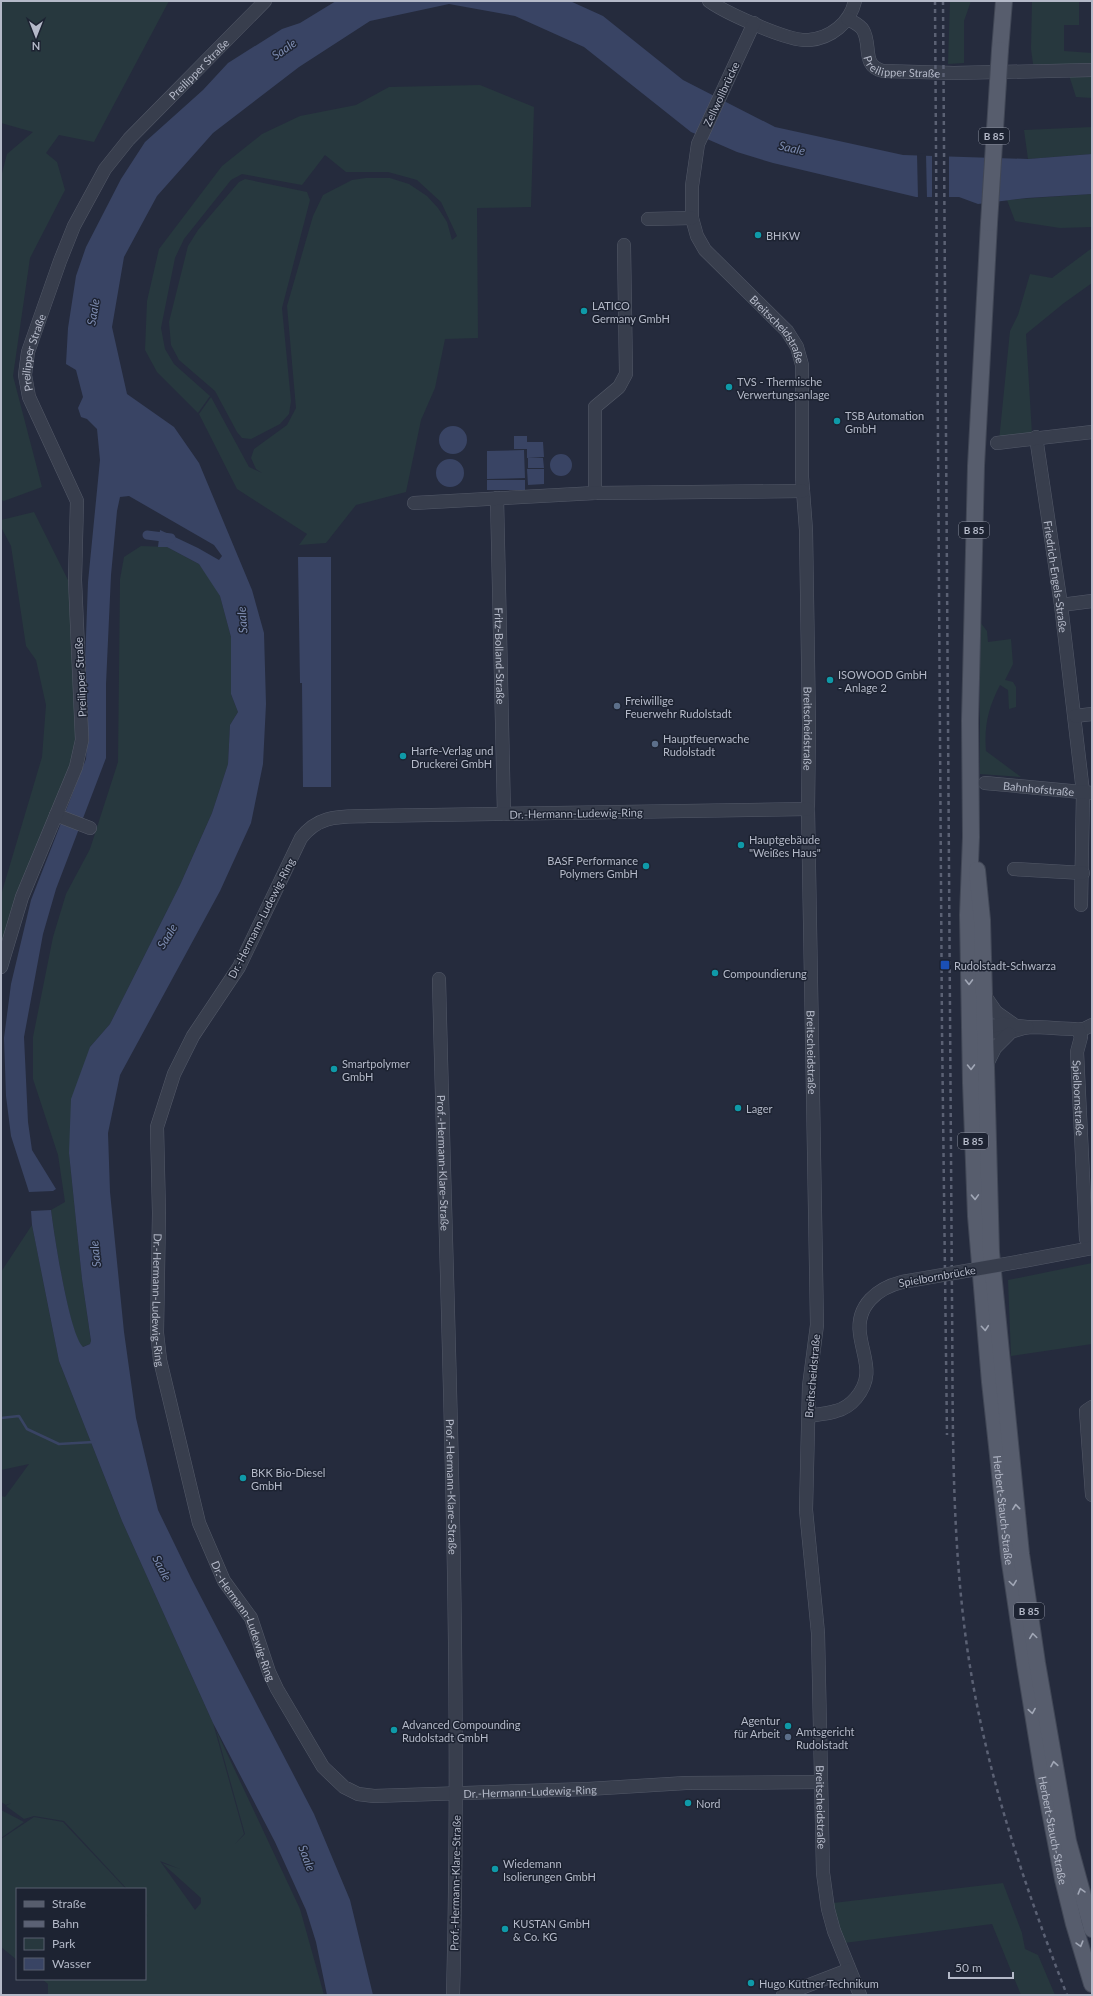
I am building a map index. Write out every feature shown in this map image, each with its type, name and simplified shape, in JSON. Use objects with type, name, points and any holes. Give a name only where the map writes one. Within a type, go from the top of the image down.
[{"type":"main road","name":"B 85","points":[[978,1028],[968,914],[971,837],[971,713],[976,466],[989,223],[1004,1]]},
{"type":"main road","name":"B 85","points":[[971,837],[978,872],[982,920],[985,996],[978,1028]]},
{"type":"main road","name":"Herbert-Stauch-Straße","points":[[978,1028],[986,1066],[991,1252],[1021,1554],[1037,1663],[1068,1841],[1092,1929]]},
{"type":"main road","name":"Herbert-Stauch-Straße","points":[[978,1028],[976,1216],[990,1382],[1009,1556],[1044,1783],[1068,1902],[1092,1984]]},
{"type":"street","name":"Preilipper Straße","points":[[1,967],[22,897],[58,816],[76,767],[82,740],[75,580],[76,501],[30,397],[25,375],[28,352],[74,226],[105,169],[129,139],[265,1]]},
{"type":"street","points":[[709,1],[718,7],[754,23],[796,39],[808,40],[830,34],[848,19],[855,1]]},
{"type":"street","name":"Preilipper Straße","points":[[848,19],[860,26],[864,31],[868,61],[876,70],[954,73],[1092,70]]},
{"type":"street","name":"Zellwollbrücke","points":[[698,144],[754,23]]},
{"type":"street","name":"Breitscheidstraße","points":[[698,144],[692,186],[692,218],[696,236],[705,250],[787,331],[797,347],[802,366],[803,491],[806,530],[809,725],[808,809],[817,1325],[809,1386],[806,1510],[818,1633],[824,1886],[834,1930],[848,1970],[860,1995]]},
{"type":"street","points":[[648,218],[692,218]]},
{"type":"street","points":[[595,493],[595,407],[619,387],[626,374],[624,245]]},
{"type":"street","points":[[996,442],[1092,432]]},
{"type":"street","name":"Friedrich-Engels-Straße","points":[[1036,437],[1087,792],[1081,905]]},
{"type":"street","points":[[414,503],[595,493],[803,491]]},
{"type":"street","name":"Fritz-Bolland-Straße","points":[[497,498],[504,814]]},
{"type":"street","points":[[1061,605],[1092,601]]},
{"type":"street","points":[[1075,716],[1092,714]]},
{"type":"street","name":"Bahnhofstraße","points":[[985,783],[1087,792]]},
{"type":"street","name":"Dr.-Hermann-Ludewig-Ring","points":[[808,809],[337,818],[325,819],[314,824],[301,838],[239,967],[193,1036],[174,1074],[158,1127],[159,1213],[157,1333],[160,1360],[199,1523],[224,1581],[251,1618],[269,1672],[310,1747],[323,1767],[344,1787],[358,1794],[374,1796],[457,1795],[686,1783],[821,1782]]},
{"type":"street","points":[[58,816],[87,827]]},
{"type":"street","points":[[1014,869],[1083,873]]},
{"type":"street","name":"Prof.-Hermann-Klare-Straße","points":[[439,979],[447,1276],[457,1795],[453,1995]]},
{"type":"street","points":[[985,996],[996,1012],[1011,1029]]},
{"type":"street","points":[[978,1028],[997,1033],[1011,1029],[1029,1027],[1087,1029]]},
{"type":"street","points":[[986,1066],[995,1048],[1011,1029]]},
{"type":"street","name":"Spielbornstraße","points":[[1087,1029],[1081,1037],[1077,1052],[1090,1246]]},
{"type":"street","name":"Spielbornbrücke","points":[[808,1416],[837,1411],[852,1403],[862,1390],[866,1377],[867,1362],[860,1334],[862,1315],[867,1304],[886,1286],[1023,1261],[1066,1255],[1090,1246]]},
{"type":"street","points":[[1092,1407],[1086,1411],[1092,1495]]},
{"type":"street","points":[[783,1995],[848,1970]]},
{"type":"green space","points":[[1,1],[169,1],[94,142],[59,135],[46,153],[57,162],[65,190],[30,258],[13,376],[42,487],[4,501],[1,500],[1,177],[7,154],[33,132],[1,123]]},
{"type":"green space","points":[[950,1],[971,1],[964,21],[964,63],[948,64]]},
{"type":"green space","points":[[1032,1],[1079,1],[1079,25],[1064,25],[1064,51],[1092,53],[1092,98],[1076,97],[1066,66],[1033,64],[1031,49]]},
{"type":"green space","points":[[480,85],[534,107],[531,207],[477,208],[478,338],[445,339],[435,388],[421,420],[406,492],[356,505],[326,543],[299,545],[307,534],[237,489],[199,414],[211,397],[249,467],[262,473],[256,469],[251,458],[254,449],[287,425],[296,408],[287,306],[313,216],[323,195],[352,180],[366,178],[390,178],[409,184],[427,196],[438,208],[447,222],[452,240],[457,236],[441,202],[417,180],[388,172],[346,172],[325,155],[302,185],[242,174],[231,180],[184,239],[175,258],[161,328],[165,349],[174,364],[210,396],[198,413],[157,372],[145,350],[147,301],[159,249],[222,166],[262,134],[300,116],[356,105],[389,87]]},
{"type":"green space","points":[[1092,127],[1092,154],[1028,159],[1024,130]]},
{"type":"green space","points":[[245,179],[307,192],[310,200],[282,308],[291,401],[289,414],[280,424],[251,439],[242,438],[237,432],[215,391],[179,360],[171,345],[169,322],[188,246],[198,230],[239,182]]},
{"type":"green space","points":[[1092,194],[1092,227],[1060,228],[1015,221],[1007,200]]},
{"type":"green space","points":[[1092,248],[1092,283],[1064,303],[1026,334],[1032,434],[999,441],[1010,331],[1018,315],[1030,274],[1052,278]]},
{"type":"green space","points":[[34,512],[68,580],[77,724],[73,756],[1,946],[1,895],[42,757],[46,705],[36,660],[26,646],[11,546],[1,527],[1,520]]},
{"type":"green space","points":[[141,546],[167,547],[199,564],[214,584],[220,596],[231,637],[231,694],[238,712],[230,725],[228,764],[212,813],[180,885],[110,1024],[90,1047],[69,1153],[82,1279],[91,1342],[90,1344],[82,1347],[77,1338],[67,1304],[55,1239],[51,1210],[65,1202],[58,1155],[33,1079],[33,1037],[53,937],[66,894],[90,849],[118,762],[120,579],[124,557]]},
{"type":"green space","points":[[980,622],[987,631],[988,642],[1011,639],[1013,664],[1005,680],[1013,682],[1016,687],[1016,707],[1009,709],[1008,690],[1000,685],[996,693],[986,725],[986,751],[1021,777],[980,774]]},
{"type":"green space","points":[[32,1225],[59,1361],[122,1521],[213,1723],[244,1834],[235,1844],[245,1834],[216,1730],[300,1909],[324,1995],[48,1995],[48,1984],[43,1980],[146,1980],[146,1914],[148,1917],[146,1914],[146,1888],[126,1888],[64,1821],[34,1816],[24,1819],[6,1806],[11,1803],[6,1805],[1,1802],[1,1496],[5,1497],[29,1464],[1,1470],[1,1272]],"holes":[[[160,1861],[180,1869],[162,1863],[201,1898],[201,1903],[195,1910]]]},
{"type":"green space","points":[[1092,1263],[1092,1344],[1011,1356],[1008,1280]]},
{"type":"green space","points":[[1,1810],[24,1822],[1,1838]]},
{"type":"green space","points":[[34,1817],[63,1822],[125,1888],[16,1888],[16,1959],[1,1947],[1,1839]]},
{"type":"green space","points":[[1003,1883],[1022,1933],[1025,1949],[1038,1955],[1055,1995],[1021,1995],[992,1924],[844,1943],[833,1903]]},
{"type":"water","name":"Saale","points":[[336,1],[570,1],[603,16],[683,80],[775,127],[903,155],[1028,159],[1092,154],[1092,194],[1027,198],[978,204],[959,197],[916,197],[773,163],[737,152],[691,132],[584,47],[515,16],[449,4],[370,21],[299,67],[213,133],[157,196],[124,257],[112,327],[127,394],[174,427],[199,463],[252,590],[264,633],[266,704],[263,764],[251,823],[220,891],[120,1075],[108,1133],[110,1192],[124,1332],[136,1418],[158,1510],[191,1578],[314,1814],[350,1900],[373,1995],[327,1995],[316,1942],[306,1910],[275,1842],[213,1723],[122,1521],[59,1361],[32,1225],[31,1211],[51,1210],[63,1282],[73,1323],[83,1347],[90,1344],[91,1341],[82,1279],[69,1153],[71,1099],[90,1047],[110,1024],[180,885],[212,813],[228,764],[230,725],[238,712],[231,694],[231,637],[220,596],[199,564],[167,547],[158,547],[160,530],[219,560],[222,556],[214,545],[129,496],[120,497],[117,511],[111,575],[106,684],[106,758],[56,889],[43,934],[24,1037],[28,1122],[32,1150],[56,1189],[53,1191],[29,1192],[11,1136],[6,1096],[4,1038],[11,984],[31,900],[86,759],[88,724],[85,663],[88,582],[100,460],[97,429],[87,419],[81,417],[78,408],[83,397],[76,370],[66,364],[68,328],[76,276],[86,247],[121,179],[145,142],[203,90],[228,63],[282,29],[300,23]]},
{"type":"water","points":[[453,426],[463,430],[467,440],[463,450],[453,454],[443,450],[439,440],[443,430]]},
{"type":"water","points":[[514,436],[527,436],[527,442],[543,442],[544,457],[527,458],[527,449],[514,449]]},
{"type":"water","points":[[524,450],[525,478],[487,479],[487,451]]},
{"type":"water","points":[[561,454],[569,457],[572,465],[569,473],[561,476],[553,473],[550,465],[553,457]]},
{"type":"water","points":[[528,458],[543,458],[544,468],[528,468]]},
{"type":"water","points":[[450,459],[460,463],[464,473],[460,483],[450,487],[440,483],[436,473],[440,463]]},
{"type":"water","points":[[527,469],[544,469],[544,484],[528,485]]},
{"type":"water","points":[[487,480],[525,480],[525,490],[487,490]]},
{"type":"water","points":[[298,557],[331,557],[331,787],[303,787],[302,683],[300,683]]},
{"type":"pier","points":[[917,153],[926,154],[927,199],[918,199]]},
{"type":"pier","points":[[932,154],[949,154],[949,199],[932,199]]},
{"type":"waterway","points":[[147,535],[171,538]]},
{"type":"waterway","points":[[1,1418],[19,1416],[27,1429],[59,1444],[94,1442]]},
{"type":"railway","points":[[935,1],[942,1030],[947,1435]]},
{"type":"railway","points":[[943,1],[953,1425],[957,1549],[960,1591],[972,1679],[992,1771],[1019,1862],[1067,1995]]},
{"type":"place","name":"BHKW","points":[[758,235]]},
{"type":"place","name":"LATICO Germany GmbH","points":[[584,311]]},
{"type":"place","name":"TVS - Thermische Verwertungsanlage","points":[[729,387]]},
{"type":"place","name":"TSB Automation GmbH","points":[[837,421]]},
{"type":"place","name":"ISOWOOD GmbH - Anlage 2","points":[[830,680]]},
{"type":"place","name":"Freiwillige Feuerwehr Rudolstadt","points":[[617,706]]},
{"type":"place","name":"Hauptfeuerwache Rudolstadt","points":[[655,744]]},
{"type":"place","name":"Harfe-Verlag und Druckerei GmbH","points":[[403,756]]},
{"type":"place","name":"Hauptgebäude \"Weißes Haus\"","points":[[741,845]]},
{"type":"place","name":"BASF Performance Polymers GmbH","points":[[646,866]]},
{"type":"place","name":"Rudolstadt-Schwarza","points":[[945,965]]},
{"type":"place","name":"Compoundierung","points":[[715,973]]},
{"type":"place","name":"Smartpolymer GmbH","points":[[334,1069]]},
{"type":"place","name":"Lager","points":[[738,1108]]},
{"type":"place","name":"BKK Bio-Diesel GmbH","points":[[243,1478]]},
{"type":"place","name":"Agentur für Arbeit","points":[[788,1726]]},
{"type":"place","name":"Advanced Compounding Rudolstadt GmbH","points":[[394,1730]]},
{"type":"place","name":"Amtsgericht Rudolstadt","points":[[788,1737]]},
{"type":"place","name":"Nord","points":[[688,1803]]},
{"type":"place","name":"Wiedemann Isolierungen GmbH","points":[[495,1869]]},
{"type":"place","name":"KUSTAN GmbH & Co. KG","points":[[505,1929]]},
{"type":"place","name":"Hugo Küttner Technikum","points":[[751,1983]]}]
